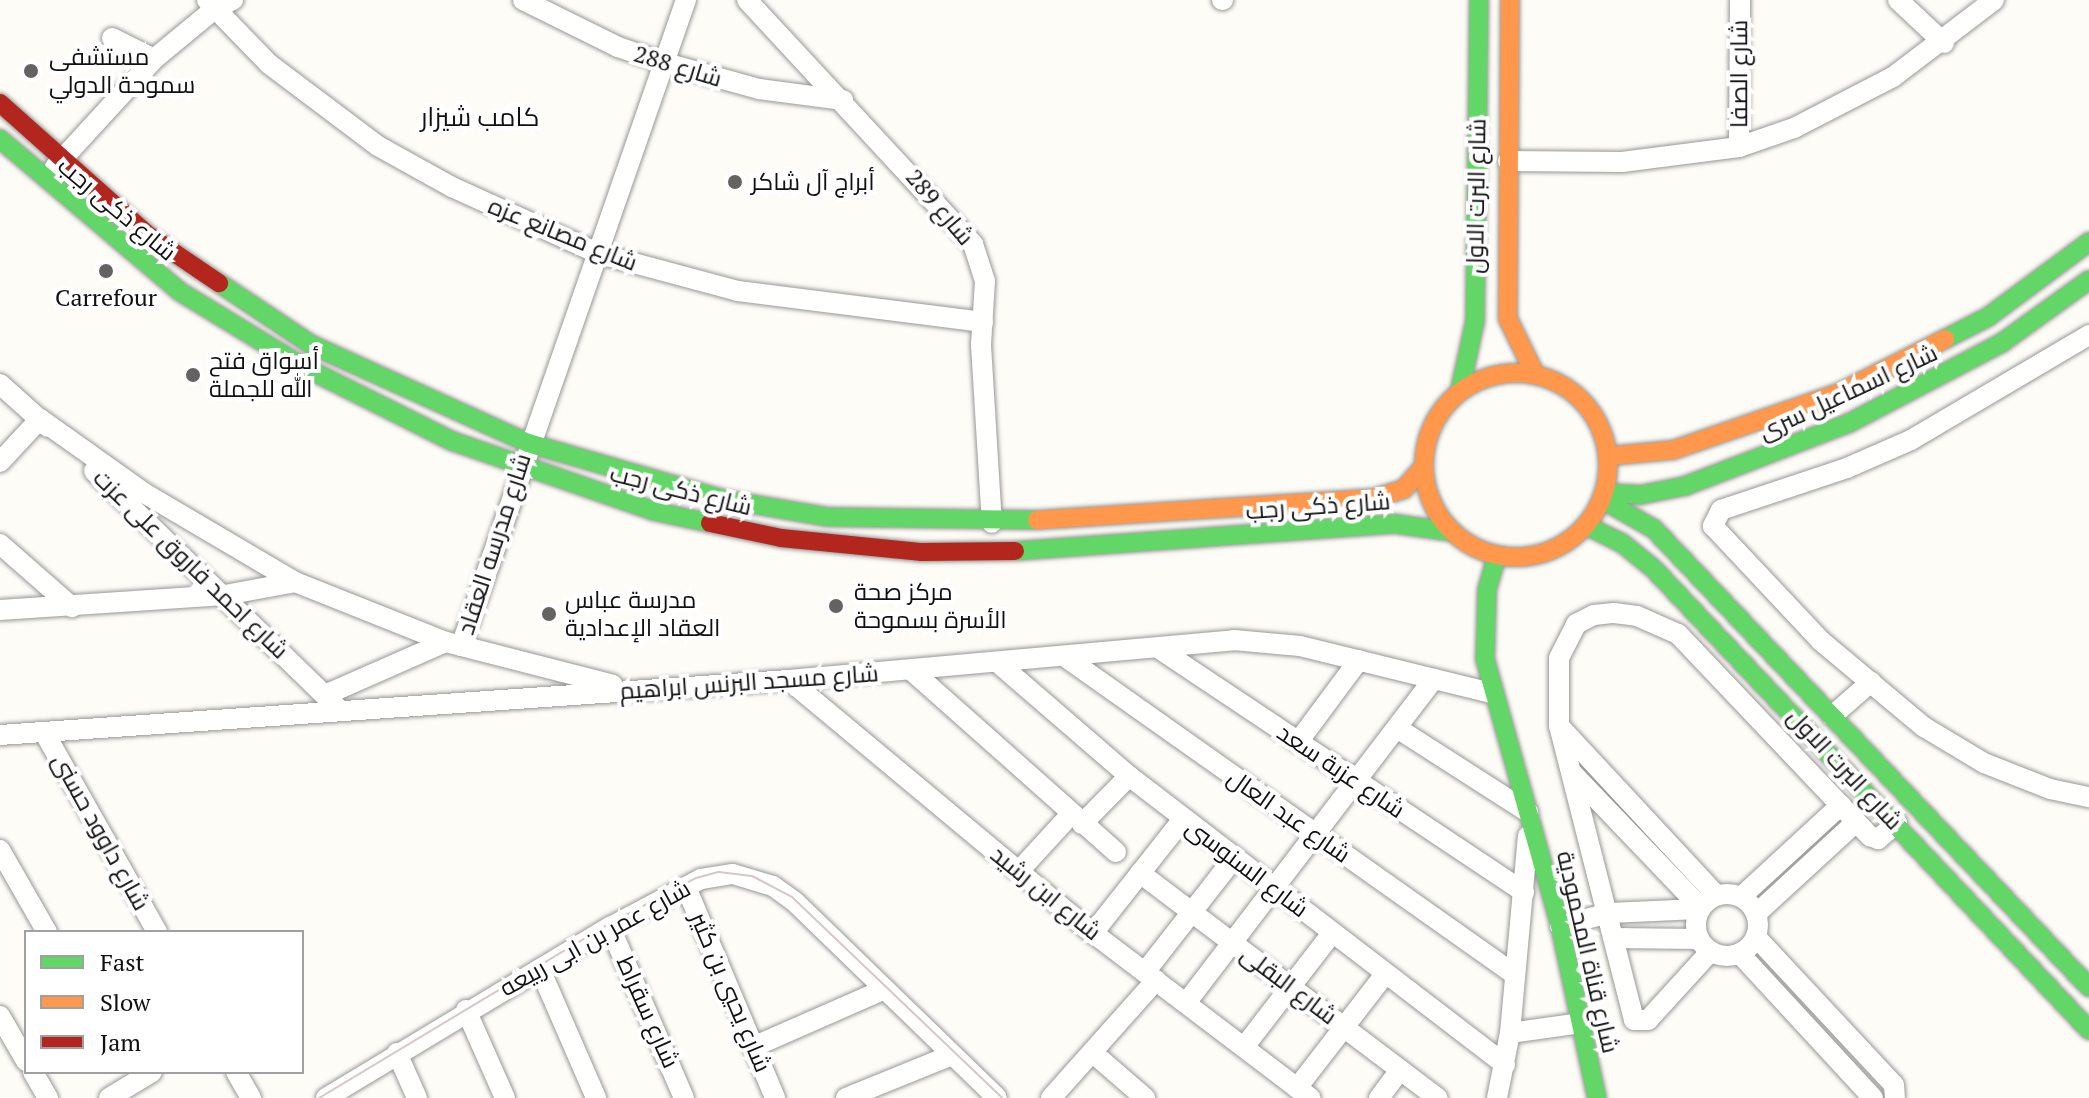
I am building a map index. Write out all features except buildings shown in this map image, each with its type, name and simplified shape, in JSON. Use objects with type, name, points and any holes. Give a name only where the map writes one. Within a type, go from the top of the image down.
[{"type":"main road","name":"شارع البرت الاول","points":[[1460,390],[1475,321],[1479,0]]},
{"type":"main road","name":"شارع البرت الاول","points":[[1510,0],[1508,319],[1523,357],[1535,374]]},
{"type":"main road","name":"شارع ذكى رجب","points":[[0,103],[148,235],[237,298],[387,383],[528,443],[661,484],[785,510],[923,524],[992,523],[1375,498],[1404,489],[1423,467]]},
{"type":"main road","name":"شارع ذكى رجب","points":[[0,139],[132,256],[223,320],[376,405],[519,468],[593,494],[718,526],[826,544],[922,552],[993,553],[1396,524],[1453,532]]},
{"type":"main road","name":"شارع اسماعيل سرى","points":[[1609,456],[1673,450],[1839,393],[1988,317],[2055,271],[2089,242]]},
{"type":"main road","points":[[2055,271],[2074,293]]},
{"type":"main road","name":"شارع اسماعيل سرى","points":[[1604,497],[1640,495],[1685,486],[1849,423],[1990,349],[2089,280]]},
{"type":"main road","points":[[223,320],[237,298]]},
{"type":"main road","points":[[1496,374],[1535,374],[1558,382],[1593,412],[1609,456],[1604,497],[1587,526],[1546,553],[1497,555],[1453,532],[1431,502],[1423,467],[1427,438],[1440,412],[1460,390],[1496,374]]},
{"type":"main road","name":"شارع البرت الاول","points":[[1604,497],[1654,529],[2089,987]]},
{"type":"main road","name":"شارع البرت الاول","points":[[1587,526],[1622,543],[1652,567],[1897,823],[2089,1030]]},
{"type":"main road","points":[[1497,555],[1483,624],[1492,693],[1529,815]]},
{"type":"main road","name":"شارع قناة المحمودية","points":[[1529,815],[1560,926],[1597,1098]]},
{"type":"street","points":[[44,179],[154,59],[209,5],[233,0]]},
{"type":"street","name":"شارع 288","points":[[523,0],[589,34],[665,63],[759,89],[843,100]]},
{"type":"street","points":[[528,443],[600,254],[686,0]]},
{"type":"street","name":"شارع 289","points":[[747,0],[843,100],[973,244],[985,281],[983,322],[992,523]]},
{"type":"street","name":"شارع الصفا","points":[[1739,147],[1740,0]]},
{"type":"street","points":[[1898,0],[1944,43]]},
{"type":"street","points":[[1508,161],[1622,162],[1739,147],[1845,105],[1944,43],[1994,0]]},
{"type":"street","name":"شارع مصانع عزه","points":[[209,5],[281,73],[378,146],[452,187],[600,254],[738,291],[983,322]]},
{"type":"street","points":[[112,38],[154,59]]},
{"type":"street","points":[[2089,335],[1911,440],[1714,517],[1718,534],[1821,641],[1924,727],[1984,763],[2050,789],[2089,797]]},
{"type":"street","name":"شارع احمد فاروق على عزت","points":[[0,384],[225,595],[333,703]]},
{"type":"street","points":[[0,462],[40,419]]},
{"type":"street","name":"شارع احمد فاروق على عزت","points":[[40,419],[144,493],[295,582],[454,644],[633,690]]},
{"type":"street","name":"شارع مدرسه العقاد","points":[[454,644],[528,443]]},
{"type":"street","points":[[0,544],[72,607]]},
{"type":"street","points":[[0,610],[225,595],[295,582]]},
{"type":"street","points":[[1559,726],[1632,805],[1705,904],[1704,945],[1641,1022],[1629,1015],[1609,913],[1559,726],[1559,658],[1576,624],[1594,615],[1637,616],[1695,648],[1856,822],[1878,839],[1897,823]]},
{"type":"street","name":"شارع مسجد البرنس ابراهيم","points":[[0,735],[333,703],[789,680],[1158,648],[1266,642],[1359,660],[1492,693]]},
{"type":"street","points":[[333,703],[454,644]]},
{"type":"street","name":"شارع عزبة سعد","points":[[1158,648],[1524,892]]},
{"type":"street","name":"شارع عبد العال","points":[[1064,656],[1514,974]]},
{"type":"street","points":[[1298,742],[1359,660]]},
{"type":"street","name":"شارع السنوسى","points":[[997,662],[1183,819],[1505,1065]]},
{"type":"street","points":[[911,670],[1116,852]]},
{"type":"street","points":[[1186,1003],[1434,679]]},
{"type":"street","name":"شارع ابن رشيد","points":[[789,680],[1093,933],[1304,1093]]},
{"type":"street","points":[[1832,716],[1871,682]]},
{"type":"street","points":[[1397,728],[1529,815],[1510,1033],[1497,1098]]},
{"type":"street","name":"شارع داوود حسنى","points":[[44,732],[156,930]]},
{"type":"street","points":[[1569,771],[1705,904]]},
{"type":"street","points":[[1019,871],[1129,776]]},
{"type":"street","points":[[1616,819],[1632,805]]},
{"type":"street","points":[[1560,926],[1609,913],[1705,904],[1741,897],[1841,805]]},
{"type":"street","points":[[1093,933],[1183,819]]},
{"type":"street","points":[[1756,914],[1856,822]]},
{"type":"street","points":[[0,850],[7,877],[46,930]]},
{"type":"street","points":[[1051,1098],[1093,1053],[1234,858]]},
{"type":"street","name":"شارع البقلى","points":[[1140,873],[1437,1098]]},
{"type":"street","name":"شارع عمر بن ابى ربيعه","points":[[326,1098],[466,1010],[610,927],[707,877],[733,874],[773,886],[997,1098]]},
{"type":"street","name":"شارع يحيي بن كثير","points":[[686,887],[775,1098]]},
{"type":"street","points":[[1740,954],[1756,937],[1756,914],[1741,897]]},
{"type":"street","name":"شارع سقراط","points":[[610,927],[684,1098]]},
{"type":"street","points":[[1244,1047],[1332,933]]},
{"type":"street","points":[[1756,937],[1894,1085],[1895,1098]]},
{"type":"street","points":[[1614,938],[1704,945],[1740,954],[1873,1098]]},
{"type":"street","points":[[540,969],[596,1098]]},
{"type":"street","points":[[1304,1093],[1344,1027],[1385,974]]},
{"type":"street","points":[[753,1047],[883,990]]},
{"type":"street","points":[[466,1010],[505,1098]]},
{"type":"street","points":[[1808,1027],[1826,1011]]},
{"type":"street","points":[[0,1016],[24,1058]]},
{"type":"street","points":[[1510,1033],[1581,1023]]},
{"type":"street","points":[[397,1053],[417,1098]]},
{"type":"street","points":[[1093,1053],[1145,1098]]},
{"type":"street","points":[[846,1098],[952,1055]]},
{"type":"street","points":[[1379,1098],[1400,1070]]},
{"type":"street","points":[[34,1074],[48,1098]]},
{"type":"street","points":[[237,1074],[251,1098]]},
{"type":"street","points":[[109,1098],[133,1084]]},
{"type":"tram line","points":[[319,1098],[609,924],[696,878],[719,872],[752,876],[792,897],[1002,1098]]},
{"type":"traffic: fast","points":[[1460,390],[1475,321],[1479,0]]},
{"type":"traffic: fast","points":[[0,139],[179,291],[300,365],[452,441],[654,511],[710,523]]},
{"type":"traffic: fast","points":[[1945,339],[1988,317],[2089,242]]},
{"type":"traffic: fast","points":[[1605,493],[1640,495],[1685,486],[1849,423],[2003,342],[2089,280]]},
{"type":"traffic: fast","points":[[219,283],[312,345],[528,443],[722,499],[828,517],[1037,520]]},
{"type":"traffic: fast","points":[[1603,500],[1654,529],[2089,987]]},
{"type":"traffic: fast","points":[[1015,551],[1396,524],[1453,532]]},
{"type":"traffic: fast","points":[[1587,526],[1622,543],[1652,567],[2089,1030]]},
{"type":"traffic: fast","points":[[1497,555],[1487,589],[1485,659],[1560,926],[1597,1098]]},
{"type":"traffic: slow","points":[[1510,0],[1508,319],[1535,374]]},
{"type":"traffic: slow","points":[[1609,456],[1673,450],[1839,393],[1945,339]]},
{"type":"traffic: slow","points":[[1516,373],[1534,374],[1551,380],[1581,400],[1601,430],[1607,447],[1608,465],[1607,483],[1601,500],[1581,530],[1551,550],[1534,556],[1516,557],[1498,556],[1481,550],[1451,530],[1431,500],[1425,483],[1424,465],[1425,447],[1431,430],[1451,400],[1481,380],[1498,374],[1516,373]]},
{"type":"traffic: slow","points":[[1037,520],[1375,498],[1404,489],[1423,467]]},
{"type":"traffic: jam","points":[[0,103],[148,235],[219,283]]},
{"type":"traffic: jam","points":[[710,523],[781,538],[922,552],[1015,551]]},
{"type":"place","name":"مستشفى سموحة الدولي","points":[[31,71]]},
{"type":"place","name":"أبراج آل شاكر","points":[[735,182]]},
{"type":"place","name":"Carrefour","points":[[106,271]]},
{"type":"place","name":"أسواق فتح الله للجملة","points":[[193,375]]},
{"type":"place","name":"مركز صحة الأسرة بسموحة","points":[[836,606]]},
{"type":"place","name":"مدرسة عباس العقاد الإعدادية","points":[[549,614]]},
{"type":"district","name":"كامب شيزار","points":[[480,117]]}]
